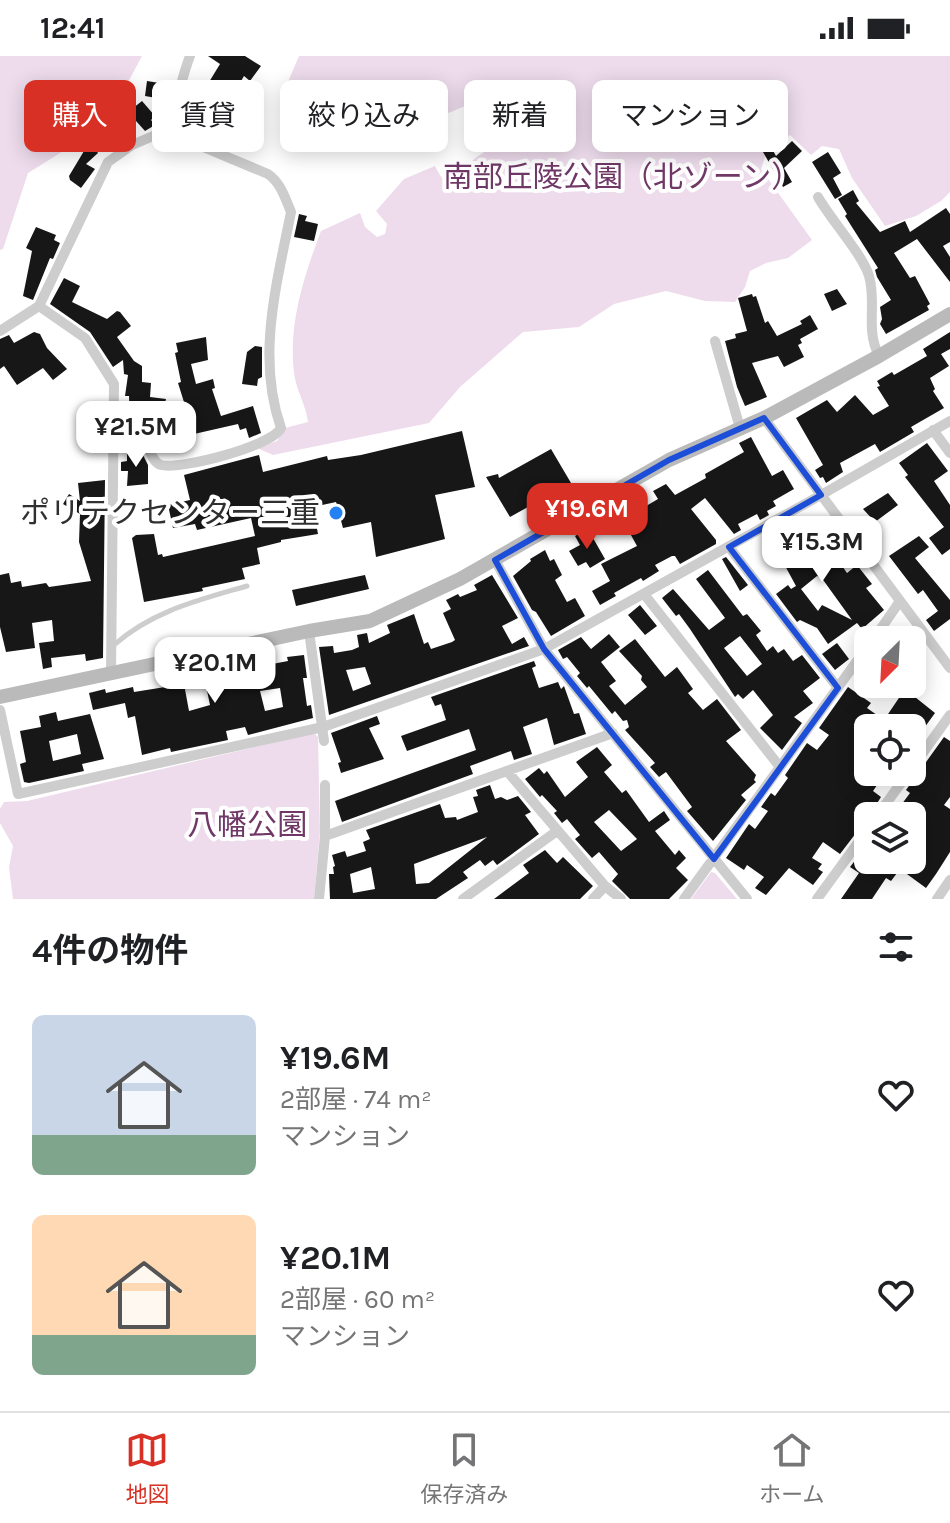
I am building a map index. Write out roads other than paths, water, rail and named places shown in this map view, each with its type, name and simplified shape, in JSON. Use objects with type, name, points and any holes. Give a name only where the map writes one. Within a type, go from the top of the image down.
[{"type":"street","points":[[182,80],[190,56]]},
{"type":"street","points":[[0,331],[39,306],[108,162],[132,145],[152,137]]},
{"type":"street","points":[[115,445],[147,445],[156,462],[177,465],[223,455],[267,440],[278,434],[281,428],[272,389],[270,322],[291,212],[278,182],[268,174],[215,152]]},
{"type":"street","points":[[818,197],[863,261],[870,277],[871,341],[879,356]]},
{"type":"street","points":[[39,306],[85,338],[114,384],[111,674]]},
{"type":"street","points":[[0,697],[309,631],[370,621],[495,560],[669,460],[764,418],[950,314]]},
{"type":"street","points":[[715,341],[740,428]]},
{"type":"street","points":[[764,418],[950,668]]},
{"type":"street","points":[[0,710],[18,794],[323,727],[544,649],[950,421]]},
{"type":"street","points":[[933,430],[950,453]]},
{"type":"street","points":[[729,547],[838,688]]},
{"type":"street","points":[[495,560],[544,649],[747,899]]},
{"type":"street","points":[[644,594],[780,767]]},
{"type":"street","points":[[883,626],[900,601]]},
{"type":"street","points":[[309,631],[324,741]]},
{"type":"street","points":[[684,899],[854,666]]},
{"type":"street","points":[[926,748],[950,715]]},
{"type":"street","points":[[325,836],[613,733]]},
{"type":"street","points":[[507,771],[605,886],[621,899]]},
{"type":"street","points":[[319,899],[325,836],[325,785]]},
{"type":"street","points":[[463,899],[557,831]]},
{"type":"street","points":[[817,899],[854,848]]},
{"type":"street","points":[[937,899],[950,880]]},
{"type":"street","points":[[593,899],[605,886]]},
{"type":"lane","points":[[113,645],[129,630],[175,606],[247,586]]},
{"type":"place","name":"ポリテクセンター三重","points":[[336,513]]},
{"type":"park label","name":"南部丘陵公園（北ゾーン）","points":[[622,177]]},
{"type":"park label","name":"八幡公園","points":[[247,825]]}]
